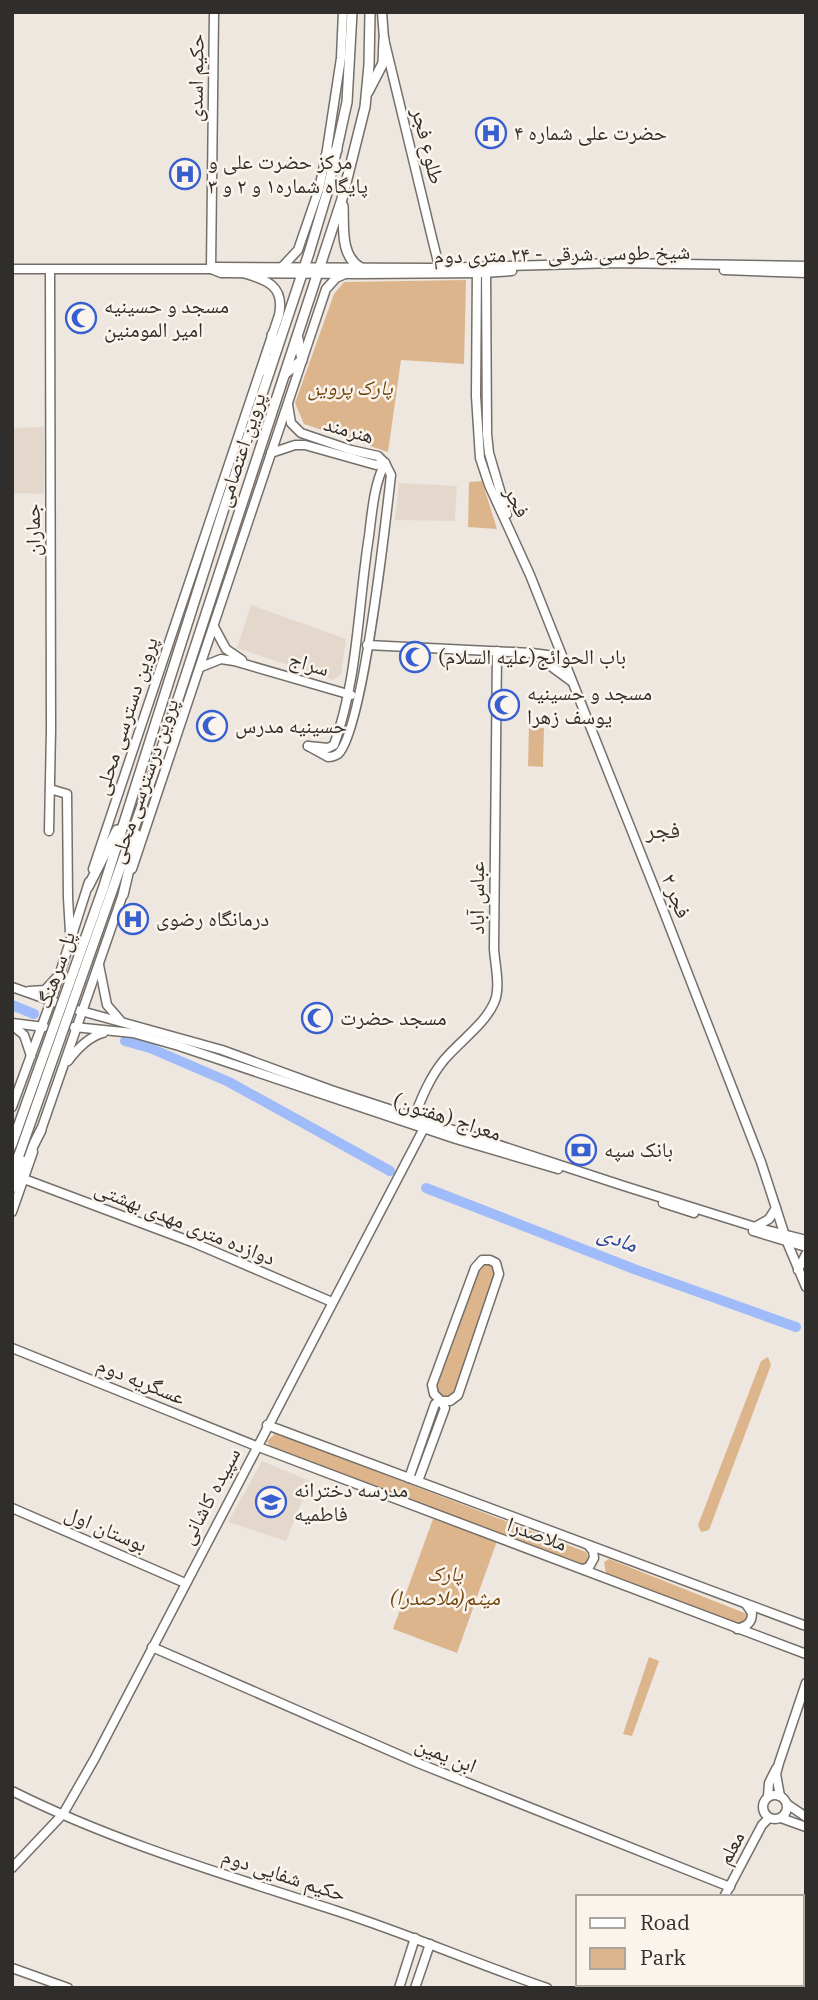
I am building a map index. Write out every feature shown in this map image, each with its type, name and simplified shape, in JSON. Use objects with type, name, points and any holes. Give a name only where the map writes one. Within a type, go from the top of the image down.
[{"type":"main road","name":"پروین اعتصامی","points":[[129,807],[303,270],[332,169],[347,102],[352,12]]},
{"type":"main road","name":"پروین اعتصامی","points":[[107,890],[148,790],[342,199],[366,97],[370,12]]},
{"type":"main road","points":[[366,97],[383,64],[384,39]]},
{"type":"main road","points":[[332,169],[326,156],[337,150]]},
{"type":"main road","points":[[342,199],[346,249],[353,263],[361,268]]},
{"type":"main road","points":[[261,371],[275,355],[272,335]]},
{"type":"main road","points":[[285,374],[302,360],[297,337]]},
{"type":"main road","points":[[123,895],[148,790]]},
{"type":"main road","points":[[88,887],[129,807]]},
{"type":"main road","name":"پل سرهنگ","points":[[12,1175],[107,890],[129,807]]},
{"type":"main road","name":"پل سرهنگ","points":[[12,1144],[107,890]]},
{"type":"main road","points":[[12,1188],[41,1130]]},
{"type":"street","name":"حکیم اسدی","points":[[211,269],[214,12]]},
{"type":"street","points":[[282,267],[298,250],[319,189],[341,58],[342,12]]},
{"type":"street","points":[[382,12],[384,39]]},
{"type":"street","name":"طلوع فجر","points":[[384,39],[441,265]]},
{"type":"street","name":"شیخ طوسی شرقی - ۲۴ متری دوم","points":[[320,271],[345,274],[460,273],[604,264],[806,266]]},
{"type":"street","name":"شیخ طوسی شرقی - ۲۴ متری دوم","points":[[320,271],[441,265],[501,272],[639,269],[806,273]]},
{"type":"street","points":[[12,269],[282,267],[320,271]]},
{"type":"street","points":[[211,269],[214,272],[243,273],[303,270]]},
{"type":"street","name":"جماران","points":[[49,831],[50,270]]},
{"type":"street","name":"فجر","points":[[482,270],[489,453],[512,533]]},
{"type":"street","points":[[460,273],[482,288],[490,278],[501,272]]},
{"type":"street","name":"پروین دسترسی محلی","points":[[12,1107],[51,1001],[214,503],[261,371],[282,300],[277,289],[243,273]]},
{"type":"street","name":"پروین درسترسی محلی","points":[[12,1212],[201,667],[326,289],[336,278],[345,274]]},
{"type":"street","name":"هنرمند","points":[[288,403],[291,423],[301,433],[378,456],[385,463]]},
{"type":"street","points":[[305,445],[307,436]]},
{"type":"street","name":"هنرمند","points":[[271,453],[295,445],[305,445],[376,465],[385,463]]},
{"type":"street","points":[[385,463],[380,473],[371,519],[353,695],[343,747],[328,758],[308,747],[328,748],[334,745],[353,695],[368,645],[391,475],[385,463]]},
{"type":"street","name":"فجر ۲","points":[[512,533],[756,1149],[786,1238],[806,1287]]},
{"type":"street","name":"سراج","points":[[214,627],[226,649],[251,665]]},
{"type":"street","points":[[531,653],[549,648],[552,632]]},
{"type":"street","points":[[368,645],[562,657]]},
{"type":"street","name":"عباس آباد","points":[[414,1117],[426,1086],[443,1061],[484,1017],[497,992],[494,944],[497,651]]},
{"type":"street","points":[[531,653],[571,681]]},
{"type":"street","name":"سراج","points":[[201,667],[221,659],[251,665],[353,695]]},
{"type":"street","points":[[50,789],[67,794],[71,939]]},
{"type":"street","points":[[63,962],[60,977],[62,986],[72,993],[85,992],[98,968]]},
{"type":"street","points":[[22,990],[45,990],[54,981],[63,962]]},
{"type":"street","points":[[98,968],[107,1005],[122,1022]]},
{"type":"street","name":"معراج (هفتون)","points":[[12,987],[82,1011],[222,1050],[333,1091],[588,1176],[786,1238],[806,1240]]},
{"type":"street","points":[[93,1029],[93,1018],[97,1015]]},
{"type":"street","points":[[12,1024],[24,1035],[31,1056]]},
{"type":"street","name":"معراج (هفتون)","points":[[12,1024],[133,1033],[222,1059],[424,1128],[755,1227],[806,1247]]},
{"type":"street","points":[[62,1069],[76,1050],[94,1035],[110,1031]]},
{"type":"street","points":[[31,1056],[39,1043],[54,1039],[60,1043],[64,1055],[62,1069]]},
{"type":"street","name":"سپیده کاشانی","points":[[12,1868],[62,1816],[95,1758],[424,1128]]},
{"type":"street","name":"دوازده متری مهدی بهشتی","points":[[24,1179],[192,1242],[332,1301]]},
{"type":"street","points":[[755,1227],[769,1219],[776,1209]]},
{"type":"street","points":[[798,1270],[806,1254]]},
{"type":"street","points":[[408,1478],[426,1429],[440,1405],[455,1399],[460,1391],[499,1274],[491,1255],[479,1262],[475,1268],[432,1385],[440,1405],[436,1433],[418,1482]]},
{"type":"street","name":"عسگریه دوم","points":[[12,1348],[256,1446]]},
{"type":"street","name":"ملاصدرا","points":[[267,1425],[806,1626]]},
{"type":"street","points":[[426,1429],[436,1433]]},
{"type":"street","name":"ملاصدرا","points":[[256,1446],[806,1654]]},
{"type":"street","points":[[419,1448],[429,1451]]},
{"type":"street","name":"بوستان اول","points":[[12,1508],[185,1583]]},
{"type":"street","points":[[583,1569],[589,1567],[594,1558],[589,1546]]},
{"type":"street","points":[[601,1577],[598,1562],[610,1553]]},
{"type":"street","points":[[737,1629],[751,1621],[752,1613],[745,1604]]},
{"type":"street","points":[[757,1636],[754,1622],[764,1610]]},
{"type":"street","name":"ابن یمین","points":[[152,1647],[418,1763],[730,1887]]},
{"type":"street","points":[[806,1683],[776,1774],[780,1796],[806,1817]]},
{"type":"street","points":[[779,1763],[769,1783],[768,1796],[763,1807],[769,1818],[781,1818],[806,1827]]},
{"type":"street","name":"حکیم شفایی دوم","points":[[12,1791],[62,1816],[259,1887],[415,1938],[547,1988]]},
{"type":"street","points":[[768,1796],[780,1796]]},
{"type":"street","points":[[781,1818],[786,1812],[787,1804]]},
{"type":"street","name":"معلم","points":[[725,1895],[762,1825],[769,1818]]},
{"type":"street","points":[[398,1988],[415,1938]]},
{"type":"street","points":[[415,1988],[430,1944]]},
{"type":"street","points":[[412,1951],[417,1947],[422,1948],[426,1956]]},
{"type":"street","points":[[12,1968],[68,1988]]},
{"type":"shaded area","points":[[44,427],[44,494],[12,493],[12,428]]},
{"type":"shaded area","points":[[399,483],[457,486],[455,521],[395,520]]},
{"type":"shaded area","points":[[251,605],[346,639],[341,675],[333,680],[237,648]]},
{"type":"shaded area","name":"مدرسه دخترانه فاطمیه","points":[[262,1461],[310,1481],[286,1541],[228,1522]]},
{"type":"green space","name":"پارک پروین","points":[[466,280],[464,364],[401,360],[388,452],[304,424],[295,403],[334,294],[344,282]]},
{"type":"green space","points":[[482,481],[497,529],[468,527],[469,482]]},
{"type":"green space","points":[[529,727],[544,728],[543,767],[528,766]]},
{"type":"green space","points":[[485,1264],[494,1266],[498,1272],[457,1390],[451,1397],[445,1396],[438,1392],[435,1383],[478,1270]]},
{"type":"green space","points":[[768,1357],[771,1365],[709,1530],[701,1532],[698,1525],[761,1361]]},
{"type":"green space","points":[[276,1433],[586,1552],[590,1561],[582,1564],[270,1447],[267,1441]]},
{"type":"green space","name":"پارک میثم(ملاصدرا)","points":[[433,1519],[497,1541],[457,1653],[393,1629]]},
{"type":"green space","points":[[609,1559],[747,1614],[745,1621],[739,1624],[606,1573],[604,1562]]},
{"type":"green space","points":[[649,1657],[659,1661],[632,1736],[623,1734]]},
{"type":"waterway","name":"مادی","points":[[12,1005],[34,1014]]},
{"type":"waterway","name":"مادی","points":[[125,1041],[150,1048],[229,1082],[390,1171]]},
{"type":"waterway","name":"مادی","points":[[426,1188],[634,1269],[796,1327]]},
{"type":"place","name":"حضرت علی شماره ۴","points":[[491,133]]},
{"type":"place","name":"مرکز حضرت علی و پایگاه شماره۱ و ۲ و ۳","points":[[185,174]]},
{"type":"place","name":"مسجد و حسینیه امیر المومنین","points":[[81,318]]},
{"type":"place","name":"باب الحوائج(علیه السلام)","points":[[415,657]]},
{"type":"place","name":"مسجد و حسینیه یوسف زهرا","points":[[504,705]]},
{"type":"place","name":"حسینیه مدرس","points":[[212,726]]},
{"type":"place","name":"درمانگاه رضوی","points":[[133,919]]},
{"type":"place","name":"مسجد حضرت","points":[[317,1018]]},
{"type":"place","name":"بانک سپه","points":[[581,1150]]},
{"type":"place","name":"مدرسه دخترانه فاطمیه","points":[[271,1502]]},
{"type":"district","name":"فجر","points":[[663,830]]}]
